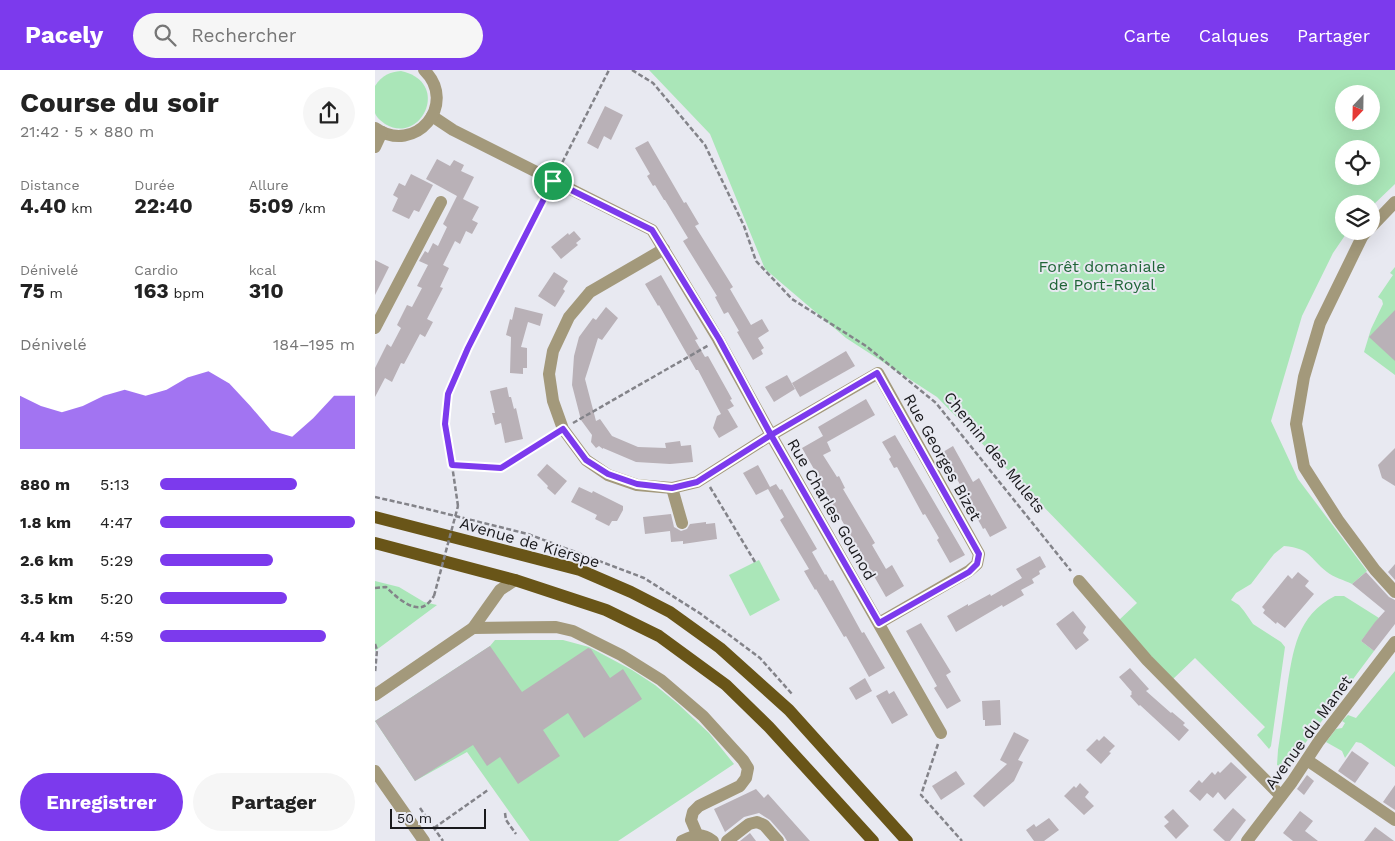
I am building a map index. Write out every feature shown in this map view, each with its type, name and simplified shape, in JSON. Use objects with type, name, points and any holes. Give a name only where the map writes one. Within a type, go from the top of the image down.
[{"type":"main road","name":"Avenue de Kierspe","points":[[375,516],[580,570],[631,592],[670,612],[720,648],[789,710],[907,841]]},
{"type":"main road","points":[[375,543],[515,580],[606,610],[659,636],[726,685],[769,727],[873,841]]},
{"type":"street","points":[[375,147],[378,130],[393,136],[405,136],[425,126],[433,116],[436,105],[436,92],[432,81],[423,70]]},
{"type":"street","name":"Rue Charles Gounod","points":[[433,116],[453,130],[652,230],[719,339],[771,435],[941,733]]},
{"type":"street","points":[[375,328],[380,305],[441,202]]},
{"type":"street","points":[[1380,218],[1395,202]]},
{"type":"street","points":[[1361,240],[1320,323],[1305,377],[1296,424],[1304,467],[1338,520],[1375,570],[1395,592]]},
{"type":"street","points":[[664,250],[589,292],[569,317],[553,351],[549,374],[553,401],[563,429],[586,460],[608,474],[637,484],[672,488],[697,482],[771,435]]},
{"type":"street","name":"Rue Georges Bizet","points":[[771,435],[877,373],[979,554],[977,564],[969,572],[879,623]]},
{"type":"street","points":[[672,488],[682,523]]},
{"type":"street","points":[[375,695],[473,628],[500,590],[515,580]]},
{"type":"street","points":[[1079,580],[1147,660],[1281,796]]},
{"type":"street","points":[[473,628],[556,627],[573,631],[621,655],[661,680],[703,716],[748,768],[746,778],[741,786],[699,806],[693,812],[691,820],[697,834]]},
{"type":"street","name":"Avenue du Manet","points":[[1247,841],[1319,741],[1395,642]]},
{"type":"street","points":[[1307,760],[1395,820]]},
{"type":"street","points":[[375,771],[424,841]]},
{"type":"street","points":[[727,841],[749,824],[757,822],[764,825],[778,841]]},
{"type":"street","points":[[682,841],[697,834],[707,836],[713,841]]},
{"type":"path","points":[[375,588],[386,587],[399,600],[418,608],[425,606],[434,596],[458,506],[445,424],[448,394],[468,348],[609,70]]},
{"type":"path","name":"Chemin des Mulets","points":[[632,70],[653,84],[705,145],[745,226],[756,261],[792,299],[866,346],[936,403],[1079,580]]},
{"type":"path","points":[[452,465],[501,468],[563,429],[719,339]]},
{"type":"path","points":[[705,477],[755,562]]},
{"type":"path","points":[[375,673],[376,647]]},
{"type":"path","points":[[941,733],[921,795],[962,841]]},
{"type":"path","points":[[434,828],[488,790]]},
{"type":"path","points":[[420,808],[443,841]]},
{"type":"path","points":[[505,813],[506,820],[516,834]]},
{"type":"green space","name":"Forêt domaniale de Port-Royal","points":[[649,70],[1395,70],[1395,184],[1380,198],[1380,195],[1335,195],[1335,240],[1342,240],[1333,253],[1302,316],[1271,421],[1298,479],[1367,571],[1352,584],[1329,574],[1309,554],[1300,549],[1284,546],[1274,554],[1251,584],[1236,593],[1231,600],[1239,605],[1253,624],[1281,642],[1285,647],[1271,746],[1269,749],[1257,735],[1265,727],[1195,658],[1173,679],[1118,621],[1137,603],[937,397],[846,338],[765,269],[710,134]]},
{"type":"green space","points":[[401,71],[416,77],[425,87],[428,98],[426,110],[419,120],[410,127],[398,128],[385,124],[375,113],[375,86],[380,79],[393,72]]},
{"type":"green space","points":[[1395,267],[1395,375],[1364,352],[1371,329],[1383,304],[1382,300],[1378,297],[1393,275],[1390,273]]},
{"type":"green space","points":[[759,560],[780,600],[750,616],[729,575]]},
{"type":"green space","points":[[375,581],[399,587],[424,602],[437,605],[375,651]]},
{"type":"green space","points":[[1335,596],[1344,596],[1379,618],[1361,641],[1374,651],[1286,769],[1277,765],[1278,750],[1289,674],[1295,648],[1299,635],[1312,613]]},
{"type":"green space","points":[[495,640],[563,640],[589,647],[632,670],[655,685],[709,733],[734,764],[618,841],[530,841],[467,752],[415,781],[375,721],[490,646]]},
{"type":"green space","points":[[1395,671],[1395,767],[1361,743],[1356,742],[1345,758],[1342,751],[1326,742],[1336,729],[1342,728],[1345,723],[1342,721],[1348,715],[1356,718]]},
{"type":"building","points":[[605,106],[623,115],[611,140],[604,136],[598,149],[587,143]]},
{"type":"building","points":[[648,141],[684,203],[686,202],[699,224],[695,226],[733,287],[730,289],[751,325],[762,319],[769,331],[758,338],[764,348],[761,350],[763,354],[753,360],[728,312],[724,314],[715,297],[717,296],[683,241],[688,238],[665,200],[647,176],[650,174],[635,148]]},
{"type":"building","points":[[437,159],[450,166],[454,160],[464,165],[461,171],[474,177],[463,199],[479,207],[472,220],[478,223],[472,234],[466,231],[460,244],[455,241],[443,265],[449,268],[440,287],[443,288],[427,319],[433,322],[425,337],[420,334],[404,364],[401,363],[392,382],[385,378],[375,397],[375,368],[387,344],[391,347],[401,328],[397,325],[407,305],[412,307],[422,288],[417,286],[428,265],[419,261],[425,251],[428,253],[433,243],[438,246],[447,227],[443,224],[457,196],[426,179]]},
{"type":"building","points":[[411,174],[433,185],[419,212],[414,210],[409,219],[392,211],[398,198],[393,195],[399,183],[405,186]]},
{"type":"building","points":[[574,231],[581,239],[576,243],[578,245],[561,259],[551,247],[568,233],[569,235]]},
{"type":"building","points":[[375,260],[389,267],[375,295]]},
{"type":"building","points":[[554,272],[568,281],[563,289],[565,291],[555,307],[538,296]]},
{"type":"building","points":[[661,275],[698,339],[695,340],[705,357],[708,356],[732,399],[730,400],[734,406],[727,410],[738,427],[719,438],[713,428],[717,416],[721,414],[698,370],[696,370],[645,284]]},
{"type":"building","points":[[515,307],[543,314],[540,326],[528,322],[521,347],[527,348],[527,368],[523,368],[523,374],[510,373],[511,337],[506,335]]},
{"type":"building","points":[[606,307],[618,318],[602,340],[598,338],[585,379],[596,421],[600,419],[612,436],[638,447],[666,448],[665,443],[680,441],[681,446],[691,445],[693,462],[670,464],[636,462],[599,446],[596,448],[591,442],[592,435],[581,420],[572,385],[574,356],[579,337],[593,318],[596,320]]},
{"type":"building","points":[[1395,310],[1395,361],[1369,337]]},
{"type":"building","points":[[846,351],[855,366],[800,397],[792,383]]},
{"type":"building","points":[[787,375],[795,389],[774,402],[765,387]]},
{"type":"building","points":[[507,387],[514,409],[516,408],[523,439],[505,443],[501,423],[495,425],[492,413],[495,413],[490,391]]},
{"type":"building","points":[[866,399],[875,415],[827,442],[831,451],[823,455],[837,477],[839,476],[845,488],[843,489],[875,543],[872,545],[886,569],[892,565],[904,586],[886,597],[802,448],[823,436],[818,427]]},
{"type":"building","points":[[895,435],[965,555],[950,563],[937,540],[939,538],[925,514],[923,515],[897,467],[894,468],[889,459],[891,457],[882,442]]},
{"type":"building","points":[[953,446],[973,482],[979,478],[1007,528],[990,537],[985,528],[983,529],[978,520],[980,519],[954,474],[950,476],[938,455]]},
{"type":"building","points":[[1395,448],[1395,486],[1382,478],[1378,465]]},
{"type":"building","points":[[547,464],[567,481],[555,495],[537,475]]},
{"type":"building","points":[[758,465],[770,487],[776,484],[780,490],[782,489],[817,549],[812,552],[825,575],[830,581],[833,580],[862,633],[864,632],[885,668],[869,677],[846,636],[844,637],[804,571],[809,569],[780,520],[784,517],[768,489],[756,495],[743,473]]},
{"type":"building","points":[[579,487],[592,493],[593,491],[623,506],[617,521],[612,521],[609,526],[595,519],[597,515],[571,502]]},
{"type":"building","points":[[671,514],[674,527],[681,531],[687,529],[690,524],[715,523],[717,539],[683,544],[683,541],[671,542],[670,531],[645,534],[643,517]]},
{"type":"building","points":[[1040,556],[1046,567],[1039,571],[1040,574],[1032,579],[1034,583],[1021,590],[1024,595],[1003,607],[1002,605],[956,632],[947,616],[990,594],[991,596],[1022,578],[1016,569]]},
{"type":"building","points":[[1395,564],[1395,580],[1388,572]]},
{"type":"building","points":[[1298,572],[1309,581],[1305,586],[1314,594],[1285,628],[1277,622],[1276,624],[1263,613],[1265,610],[1262,607],[1288,575],[1292,579]]},
{"type":"building","points":[[1366,572],[1389,597],[1395,600],[1395,624],[1374,651],[1361,641],[1385,611],[1352,584]]},
{"type":"building","points":[[1073,611],[1086,627],[1083,633],[1089,640],[1076,650],[1056,624]]},
{"type":"building","points":[[921,623],[951,672],[946,675],[961,701],[947,709],[934,688],[937,686],[906,631]]},
{"type":"building","points":[[490,646],[522,692],[588,648],[591,649],[610,678],[623,669],[642,699],[584,738],[568,713],[543,730],[560,756],[518,784],[500,757],[487,766],[473,745],[415,781],[375,721]]},
{"type":"building","points":[[1130,668],[1149,689],[1146,691],[1185,723],[1183,725],[1189,730],[1179,741],[1130,696],[1132,692],[1119,677]]},
{"type":"building","points":[[865,678],[872,691],[856,700],[849,688]]},
{"type":"building","points":[[887,690],[889,694],[894,691],[908,715],[892,724],[876,696]]},
{"type":"building","points":[[1000,700],[1001,725],[985,726],[982,701]]},
{"type":"building","points":[[1014,732],[1029,740],[1018,760],[1023,762],[1014,781],[984,807],[973,796],[1007,764],[1000,760]]},
{"type":"building","points":[[1104,736],[1115,746],[1101,764],[1086,750],[1097,739],[1099,741]]},
{"type":"building","points":[[1352,751],[1369,763],[1355,783],[1338,771]]},
{"type":"building","points":[[1231,762],[1247,777],[1225,800],[1218,792],[1213,798],[1207,793],[1200,801],[1189,791],[1199,780],[1202,783],[1212,772],[1215,775],[1218,771],[1220,773]]},
{"type":"building","points":[[956,771],[965,784],[941,800],[932,786]]},
{"type":"building","points":[[1307,775],[1314,781],[1304,795],[1297,789]]},
{"type":"building","points":[[1080,783],[1089,792],[1085,797],[1094,806],[1084,815],[1064,796]]},
{"type":"building","points":[[1395,785],[1395,810],[1383,802]]},
{"type":"building","points":[[756,789],[764,798],[768,794],[810,841],[787,841],[770,820],[759,813],[744,817],[725,832],[714,809]]},
{"type":"building","points":[[1233,808],[1246,820],[1230,841],[1225,841],[1213,830]]},
{"type":"building","points":[[1173,809],[1189,826],[1176,839],[1164,826],[1169,822],[1164,817]]},
{"type":"building","points":[[1300,811],[1313,821],[1305,831],[1318,841],[1293,841],[1283,833]]},
{"type":"building","points":[[1049,818],[1059,830],[1044,841],[1034,841],[1026,830],[1034,824],[1036,827]]},
{"type":"building","points":[[1375,827],[1394,841],[1364,841]]},
{"type":"building","points":[[750,833],[756,841],[740,841]]},
{"type":"route","points":[[553,181],[468,348],[448,394],[445,424],[452,465],[501,468],[563,429],[586,460],[608,474],[637,484],[672,488],[697,482],[771,435],[877,373],[979,554],[977,564],[969,572],[879,623],[771,435],[719,339],[652,230],[553,181]]}]
